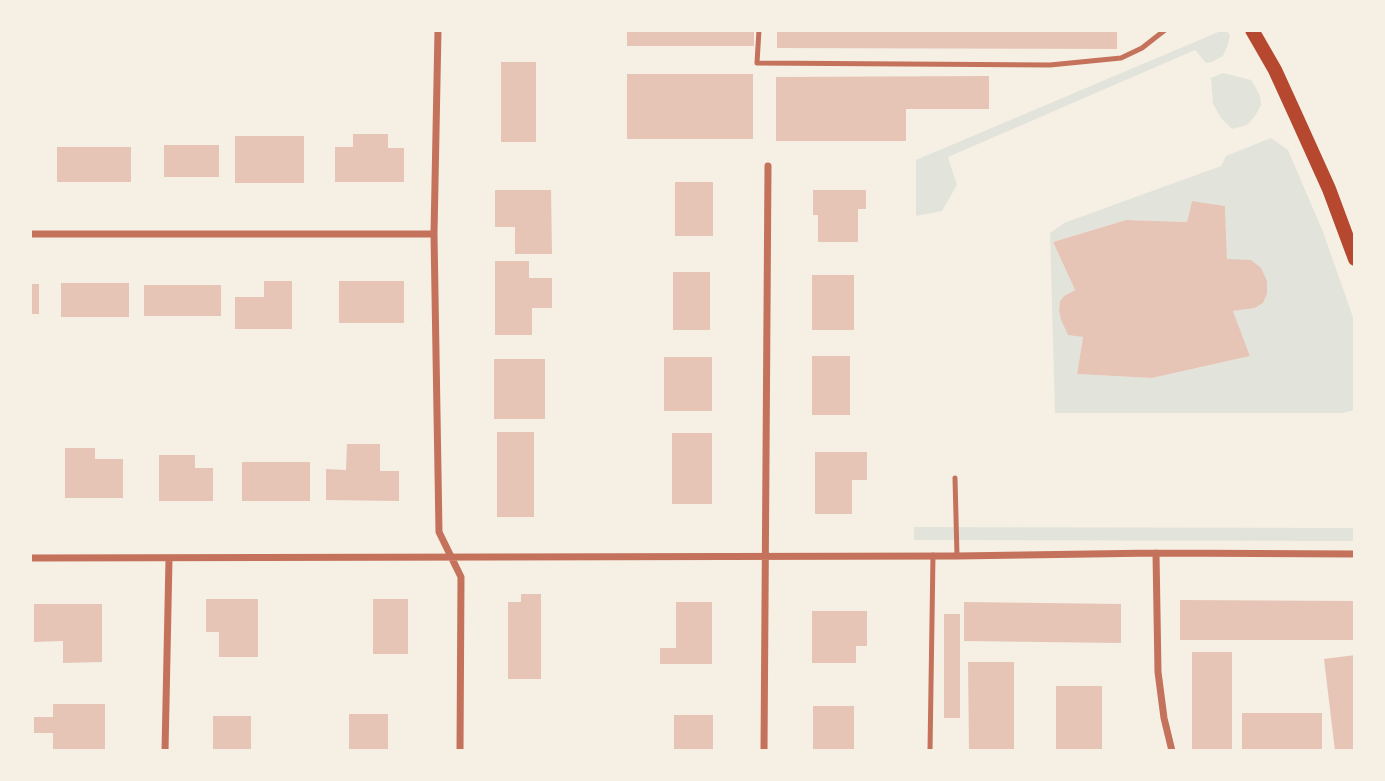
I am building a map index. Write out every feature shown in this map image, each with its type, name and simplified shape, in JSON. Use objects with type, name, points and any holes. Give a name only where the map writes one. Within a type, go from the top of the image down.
[{"type":"main road","points":[[1252,30],[1275,70],[1296,116],[1355,258]]},
{"type":"street","points":[[438,30],[434,234],[439,532],[461,577],[460,751]]},
{"type":"street","points":[[764,751],[768,166]]},
{"type":"street","points":[[30,234],[434,234]]},
{"type":"street","points":[[1156,553],[1158,672],[1164,718],[1172,751]]},
{"type":"street","points":[[30,558],[1355,554]]},
{"type":"street","points":[[164,751],[169,559]]},
{"type":"lane","points":[[759,30],[757,63],[1050,65],[1121,58],[1142,48],[1165,30]]},
{"type":"lane","points":[[955,478],[957,556]]},
{"type":"lane","points":[[930,751],[933,554]]},
{"type":"shaded area","points":[[1227,30],[1230,36],[1227,47],[1223,56],[1212,62],[1206,63],[1195,50],[948,157],[957,185],[942,211],[916,216],[916,160]]},
{"type":"shaded area","points":[[1223,73],[1251,80],[1260,96],[1261,105],[1247,125],[1232,129],[1221,118],[1213,104],[1211,78]]},
{"type":"shaded area","points":[[1271,138],[1288,150],[1323,232],[1355,323],[1355,410],[1342,413],[1055,413],[1050,233],[1064,223],[1221,166],[1226,156]],"holes":[[[1192,201],[1225,206],[1227,259],[1267,281],[1267,294],[1263,303],[1255,308],[1233,311],[1250,356],[1152,378],[1077,374],[1083,337],[1068,334],[1059,311],[1060,301],[1075,290],[1053,242],[1126,220],[1187,222]]]},
{"type":"shaded area","points":[[914,527],[1355,528],[1355,541],[914,540]]},
{"type":"building","points":[[627,30],[754,30],[754,46],[627,46]]},
{"type":"building","points":[[777,30],[1117,30],[1117,49],[777,48]]},
{"type":"building","points":[[501,62],[536,62],[536,142],[501,142]]},
{"type":"building","points":[[627,74],[753,74],[753,139],[627,139]]},
{"type":"building","points":[[989,76],[989,109],[906,109],[906,141],[776,141],[776,77]]},
{"type":"building","points":[[353,134],[388,134],[388,148],[404,148],[404,182],[335,182],[335,147],[353,147]]},
{"type":"building","points":[[235,136],[304,136],[304,183],[235,183]]},
{"type":"building","points":[[164,145],[219,145],[219,177],[164,177]]},
{"type":"building","points":[[57,147],[131,147],[131,182],[57,182]]},
{"type":"building","points":[[675,182],[713,182],[713,236],[675,236]]},
{"type":"building","points":[[495,190],[551,190],[552,254],[515,254],[515,227],[495,227]]},
{"type":"building","points":[[813,190],[866,190],[866,209],[858,209],[858,242],[818,242],[818,215],[813,215]]},
{"type":"building","points":[[1192,201],[1225,206],[1227,259],[1251,260],[1261,268],[1267,281],[1267,294],[1263,303],[1255,308],[1233,311],[1250,356],[1152,378],[1077,374],[1083,337],[1068,335],[1059,311],[1060,301],[1075,290],[1053,242],[1126,220],[1187,222]]},
{"type":"building","points":[[495,261],[529,261],[529,278],[552,278],[552,308],[532,308],[532,335],[495,335]]},
{"type":"building","points":[[673,272],[710,272],[710,330],[673,330]]},
{"type":"building","points":[[812,275],[854,275],[854,330],[812,330]]},
{"type":"building","points":[[264,281],[292,281],[292,329],[235,329],[235,297],[264,297]]},
{"type":"building","points":[[339,281],[404,281],[404,323],[339,323]]},
{"type":"building","points":[[61,283],[129,283],[129,317],[61,317]]},
{"type":"building","points":[[30,284],[39,284],[39,314],[30,314]]},
{"type":"building","points":[[144,285],[221,285],[221,316],[144,316]]},
{"type":"building","points":[[812,356],[850,356],[850,415],[812,415]]},
{"type":"building","points":[[664,357],[712,357],[712,411],[664,411]]},
{"type":"building","points":[[494,359],[545,359],[545,419],[494,419]]},
{"type":"building","points":[[497,432],[534,432],[534,517],[497,517]]},
{"type":"building","points":[[672,433],[712,433],[712,504],[672,504]]},
{"type":"building","points":[[32,440],[32,480],[30,480]]},
{"type":"building","points":[[347,444],[380,444],[380,471],[399,471],[399,501],[326,500],[326,469],[346,470]]},
{"type":"building","points":[[65,448],[95,448],[95,459],[123,459],[123,498],[65,498]]},
{"type":"building","points":[[815,452],[867,452],[867,480],[852,480],[852,514],[815,514]]},
{"type":"building","points":[[159,455],[195,455],[195,468],[213,468],[213,501],[159,501]]},
{"type":"building","points":[[242,462],[310,462],[310,501],[242,501]]},
{"type":"building","points":[[521,594],[541,594],[541,679],[508,679],[508,602],[521,602]]},
{"type":"building","points":[[206,599],[258,599],[258,657],[219,657],[219,632],[206,632]]},
{"type":"building","points":[[373,599],[408,599],[408,654],[373,654]]},
{"type":"building","points":[[1180,600],[1354,601],[1354,640],[1180,640]]},
{"type":"building","points":[[676,602],[712,602],[712,664],[660,664],[660,648],[676,648]]},
{"type":"building","points":[[964,602],[1121,604],[1121,643],[964,641]]},
{"type":"building","points":[[34,604],[102,604],[102,662],[63,663],[63,641],[34,642]]},
{"type":"building","points":[[812,611],[867,611],[867,646],[856,646],[856,663],[812,663]]},
{"type":"building","points":[[944,614],[960,614],[960,718],[944,718]]},
{"type":"building","points":[[1192,652],[1232,652],[1232,751],[1192,751]]},
{"type":"building","points":[[1355,655],[1355,751],[1335,751],[1324,659]]},
{"type":"building","points":[[968,662],[1014,662],[1014,751],[969,751]]},
{"type":"building","points":[[1056,686],[1102,686],[1102,751],[1056,751]]},
{"type":"building","points":[[53,704],[105,704],[105,751],[53,751],[53,733],[34,733],[34,717],[53,717]]},
{"type":"building","points":[[813,706],[854,706],[854,751],[813,751]]},
{"type":"building","points":[[1242,713],[1322,713],[1322,750],[1242,750]]},
{"type":"building","points":[[349,714],[388,714],[388,751],[349,751]]},
{"type":"building","points":[[674,715],[713,715],[713,751],[674,751]]},
{"type":"building","points":[[213,716],[251,716],[251,751],[213,751]]}]
